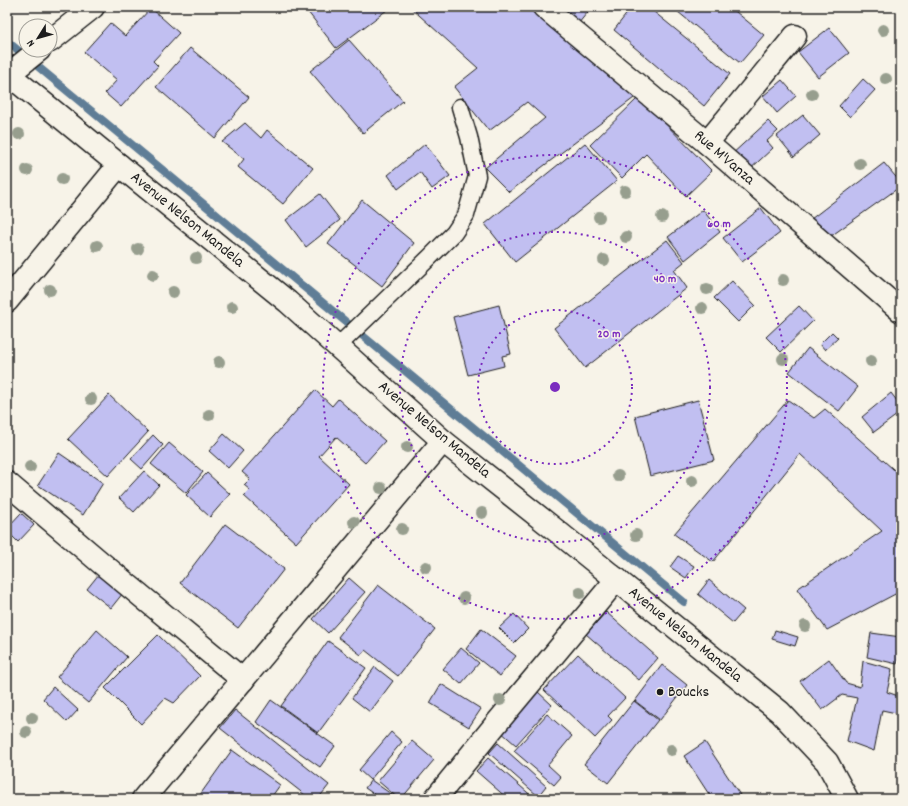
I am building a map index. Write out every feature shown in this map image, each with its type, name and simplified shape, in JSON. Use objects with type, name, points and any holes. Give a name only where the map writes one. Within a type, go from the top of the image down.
[{"type":"street","points":[[58,35],[94,7]]},
{"type":"street","name":"Rue M'Vanza","points":[[544,7],[707,143],[901,311]]},
{"type":"street","points":[[707,143],[795,36]]},
{"type":"street","points":[[8,73],[28,58]]},
{"type":"street","name":"Avenue Nelson Mandela","points":[[8,73],[118,165],[288,302],[443,442],[617,579],[780,712],[826,762],[847,799]]},
{"type":"street","points":[[7,302],[118,165]]},
{"type":"street","points":[[142,799],[443,442]]},
{"type":"street","points":[[7,483],[243,680]]},
{"type":"street","points":[[435,799],[617,579]]},
{"type":"lane","points":[[338,346],[454,233],[466,215],[477,176],[469,137],[460,107]]},
{"type":"building","points":[[304,7],[391,7],[336,48]]},
{"type":"building","points":[[410,7],[527,7],[638,95],[509,192],[485,168],[545,118],[527,102],[489,131],[454,87],[478,68]]},
{"type":"building","points":[[557,7],[592,7],[578,24]]},
{"type":"building","points":[[632,7],[648,7],[730,74],[704,106],[614,30]]},
{"type":"building","points":[[672,7],[730,7],[764,35],[740,63]]},
{"type":"building","points":[[151,8],[179,33],[153,61],[158,66],[121,107],[105,93],[117,80],[84,52],[110,23],[125,36]]},
{"type":"building","points":[[829,28],[849,53],[818,77],[798,52]]},
{"type":"building","points":[[349,40],[403,101],[363,133],[310,71]]},
{"type":"building","points":[[190,48],[249,97],[215,138],[156,87]]},
{"type":"building","points":[[863,79],[875,90],[850,117],[839,106]]},
{"type":"building","points":[[782,80],[796,96],[777,113],[763,96]]},
{"type":"building","points":[[639,97],[712,171],[686,196],[646,154],[622,178],[590,145]]},
{"type":"building","points":[[803,115],[820,135],[794,157],[777,136]]},
{"type":"building","points":[[768,121],[778,131],[767,141],[773,148],[746,173],[730,156]]},
{"type":"building","points":[[245,123],[261,138],[267,130],[313,168],[283,204],[238,167],[244,159],[222,142]]},
{"type":"building","points":[[585,143],[617,181],[515,262],[485,224]]},
{"type":"building","points":[[425,144],[450,176],[432,189],[420,172],[398,189],[388,175]]},
{"type":"building","points":[[884,163],[901,183],[901,186],[831,236],[811,219]]},
{"type":"building","points":[[320,194],[340,220],[306,247],[286,220]]},
{"type":"building","points":[[362,200],[414,243],[382,286],[328,244]]},
{"type":"building","points":[[761,208],[780,233],[742,262],[723,238]]},
{"type":"building","points":[[703,210],[720,232],[685,260],[668,237]]},
{"type":"building","points":[[667,240],[684,262],[674,270],[687,288],[585,368],[554,328]]},
{"type":"building","points":[[732,281],[755,305],[738,322],[714,298]]},
{"type":"building","points":[[499,305],[511,354],[502,356],[504,366],[468,375],[453,317]]},
{"type":"building","points":[[799,306],[813,321],[781,352],[766,337]]},
{"type":"building","points":[[832,332],[838,338],[825,350],[820,344]]},
{"type":"building","points":[[808,348],[858,387],[839,411],[789,372]]},
{"type":"building","points":[[315,390],[332,406],[338,399],[385,441],[365,463],[336,437],[319,456],[349,484],[296,543],[244,496],[250,490],[244,485],[250,479],[242,472]]},
{"type":"building","points":[[891,393],[901,406],[901,412],[874,432],[862,417]]},
{"type":"building","points":[[109,395],[148,432],[108,476],[68,439]]},
{"type":"building","points":[[698,400],[714,460],[650,476],[635,416]]},
{"type":"building","points":[[788,400],[814,418],[825,409],[901,476],[901,591],[827,630],[797,589],[882,531],[800,454],[713,562],[674,534]]},
{"type":"building","points":[[224,434],[243,451],[228,468],[209,451]]},
{"type":"building","points":[[153,435],[163,445],[142,469],[131,459]]},
{"type":"building","points":[[169,443],[203,472],[186,493],[151,464]]},
{"type":"building","points":[[59,453],[103,483],[83,515],[38,485]]},
{"type":"building","points":[[144,471],[159,485],[134,512],[119,498]]},
{"type":"building","points":[[207,473],[230,494],[210,517],[186,495]]},
{"type":"building","points":[[21,513],[34,525],[18,542],[7,531],[7,528]]},
{"type":"building","points":[[225,524],[284,569],[238,628],[180,583]]},
{"type":"building","points":[[678,556],[694,566],[686,578],[670,567]]},
{"type":"building","points":[[99,574],[123,593],[111,608],[87,589]]},
{"type":"building","points":[[349,578],[365,592],[328,633],[313,619]]},
{"type":"building","points":[[709,580],[744,610],[733,623],[698,594]]},
{"type":"building","points":[[378,585],[435,629],[398,676],[365,650],[361,655],[338,637]]},
{"type":"building","points":[[606,612],[658,658],[639,680],[586,634]]},
{"type":"building","points":[[514,614],[528,629],[514,643],[499,628]]},
{"type":"building","points":[[481,629],[516,656],[500,676],[466,649]]},
{"type":"building","points":[[97,630],[127,657],[88,703],[57,677]]},
{"type":"building","points":[[775,630],[798,637],[795,646],[772,639]]},
{"type":"building","points":[[871,633],[901,637],[901,647],[897,664],[867,657]]},
{"type":"building","points":[[158,635],[200,676],[174,703],[165,698],[141,724],[105,688]]},
{"type":"building","points":[[328,641],[366,668],[318,733],[281,706]]},
{"type":"building","points":[[461,648],[479,663],[461,684],[443,669]]},
{"type":"building","points":[[578,654],[625,698],[608,716],[612,720],[595,738],[544,690]]},
{"type":"building","points":[[829,659],[846,683],[860,687],[863,661],[892,669],[887,692],[901,697],[901,714],[882,710],[874,751],[847,741],[857,698],[842,695],[822,710],[800,681]]},
{"type":"building","points":[[662,665],[687,685],[660,720],[635,701]]},
{"type":"building","points":[[375,667],[393,681],[370,712],[352,698]]},
{"type":"building","points":[[441,684],[481,709],[469,727],[430,703]]},
{"type":"building","points":[[53,687],[78,710],[67,722],[43,699]]},
{"type":"building","points":[[537,691],[552,705],[516,745],[500,731]]},
{"type":"building","points":[[271,700],[335,746],[320,767],[256,722]]},
{"type":"building","points":[[634,701],[658,720],[608,783],[584,764]]},
{"type":"building","points":[[235,710],[329,785],[318,799],[310,799],[220,728]]},
{"type":"building","points":[[547,714],[572,736],[548,765],[561,777],[554,785],[514,751]]},
{"type":"building","points":[[391,732],[402,742],[370,780],[359,770]]},
{"type":"building","points":[[412,741],[434,760],[401,799],[399,799],[378,781]]},
{"type":"building","points":[[705,742],[740,795],[733,799],[712,799],[684,756]]},
{"type":"building","points":[[498,743],[546,786],[538,796],[489,753]]},
{"type":"building","points":[[232,750],[280,785],[270,799],[197,799]]},
{"type":"building","points":[[488,758],[535,799],[508,799],[476,771]]},
{"type":"building","points":[[371,780],[398,799],[381,799],[365,788]]},
{"type":"waterway","points":[[7,41],[684,602]]},
{"type":"place","name":"Boucks","points":[[660,692]]}]
